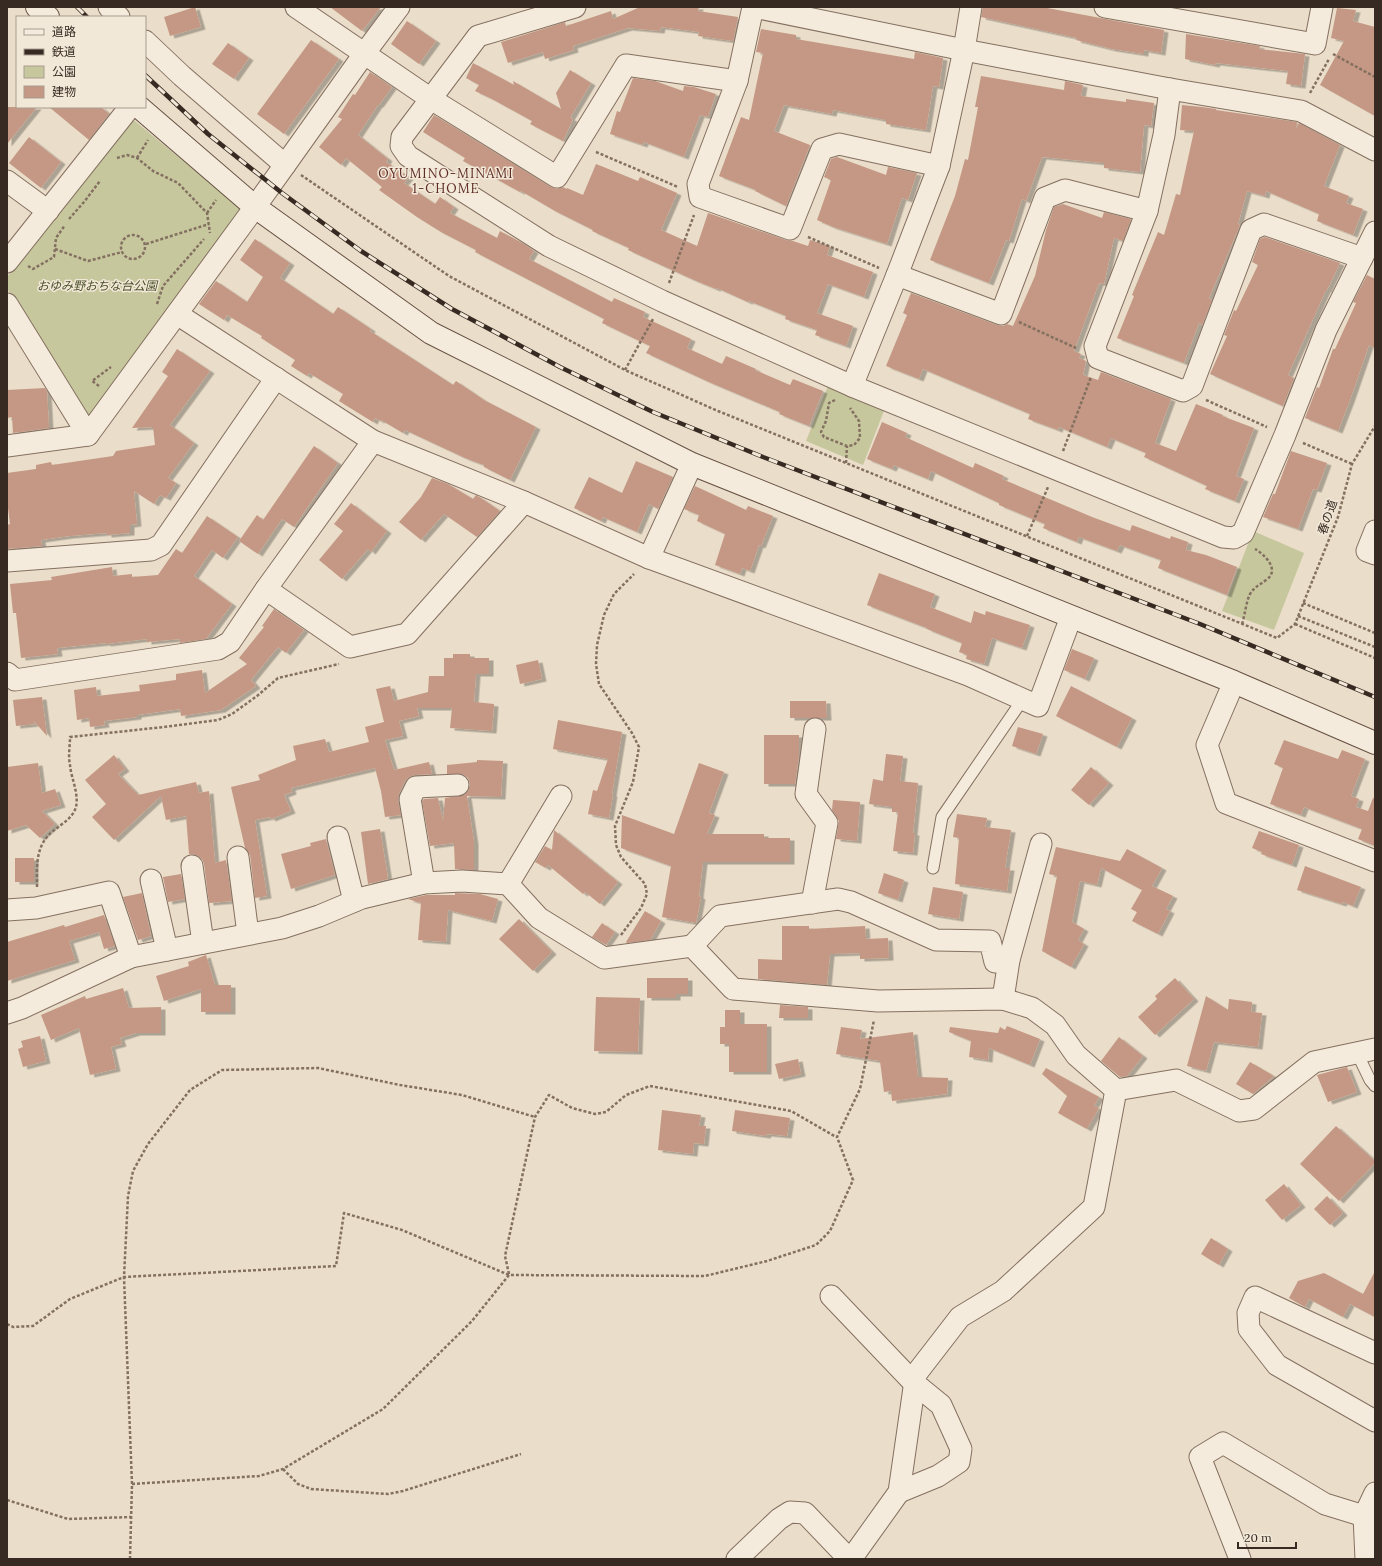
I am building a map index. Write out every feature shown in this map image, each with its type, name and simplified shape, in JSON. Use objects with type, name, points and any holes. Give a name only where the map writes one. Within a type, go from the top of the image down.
[{"type":"street","points":[[38,7],[47,16]]},
{"type":"street","points":[[109,7],[118,16]]},
{"type":"street","points":[[296,7],[431,99],[557,177],[626,65],[737,81]]},
{"type":"street","points":[[7,446],[88,435],[399,7]]},
{"type":"street","points":[[575,7],[478,36],[402,137],[401,146],[408,156],[549,246],[846,391],[1056,469],[1223,537],[1234,538],[1243,532],[1285,435],[1326,330],[1375,232]]},
{"type":"street","points":[[939,166],[839,144],[822,149],[790,229],[700,197],[698,184],[737,81],[754,7],[1170,90],[1300,111],[1375,150]]},
{"type":"street","points":[[846,391],[897,275],[939,166],[964,50],[971,7]]},
{"type":"street","points":[[1105,7],[1315,44],[1322,7]]},
{"type":"street","points":[[146,42],[182,76],[284,164]]},
{"type":"street","points":[[1170,90],[1164,135],[1147,211],[1095,346],[1098,358],[1183,391],[1192,386],[1251,230],[1264,224],[1362,258]]},
{"type":"street","points":[[10,259],[129,108]]},
{"type":"street","points":[[140,108],[255,207],[431,333],[692,464],[1234,682],[1375,743]]},
{"type":"street","points":[[7,180],[48,211]]},
{"type":"street","points":[[897,275],[1001,314],[1044,198],[1065,190],[1147,211]]},
{"type":"street","points":[[7,304],[88,435]]},
{"type":"street","points":[[177,314],[373,441],[524,502],[649,558],[960,672],[1038,706],[1071,617]]},
{"type":"street","points":[[7,560],[150,550],[161,545],[276,378]]},
{"type":"street","points":[[7,673],[15,680],[218,649],[230,642],[266,589],[373,441]]},
{"type":"street","points":[[649,558],[692,464]]},
{"type":"street","points":[[266,589],[350,647],[407,634],[524,502]]},
{"type":"street","points":[[1375,532],[1367,551],[1375,554]]},
{"type":"street","points":[[1234,682],[1207,745],[1226,803],[1375,861]]},
{"type":"street","points":[[812,903],[827,823],[806,794],[815,729]]},
{"type":"street","points":[[424,883],[410,799],[416,787],[458,786]]},
{"type":"street","points":[[508,884],[561,796]]},
{"type":"street","points":[[338,837],[354,901]]},
{"type":"street","points":[[1004,999],[1009,960],[1041,844]]},
{"type":"street","points":[[238,857],[248,934]]},
{"type":"street","points":[[192,866],[203,943]]},
{"type":"street","points":[[151,880],[167,950]]},
{"type":"street","points":[[7,1013],[22,1008],[131,957],[282,928],[318,916],[362,898],[424,883],[462,881],[508,884],[539,918],[604,958],[692,946],[720,916],[838,899],[851,902],[936,940],[990,941],[995,962],[1009,960]]},
{"type":"street","points":[[7,910],[36,908],[109,892],[131,957]]},
{"type":"street","points":[[692,946],[733,990],[878,1001],[1004,999],[1032,1008],[1055,1025],[1076,1054],[1116,1090]]},
{"type":"street","points":[[1116,1090],[1176,1080],[1239,1111],[1254,1109],[1314,1062],[1366,1051]]},
{"type":"street","points":[[737,1559],[779,1519],[790,1512],[805,1513],[850,1559],[899,1492],[916,1374],[960,1318],[1003,1291],[1094,1207],[1116,1090]]},
{"type":"street","points":[[831,1296],[914,1383],[941,1405],[961,1449],[959,1462],[938,1476],[899,1492]]},
{"type":"street","points":[[1375,1353],[1256,1297],[1248,1313],[1249,1329],[1277,1365],[1375,1420]]},
{"type":"street","points":[[1240,1559],[1200,1457],[1223,1443],[1325,1504],[1364,1516]]},
{"type":"street","points":[[1366,1559],[1364,1516],[1375,1493]]},
{"type":"lane","points":[[933,868],[942,817],[1023,699]]},
{"type":"lane","points":[[1366,1051],[1370,1080],[1375,1086]]},
{"type":"path","points":[[1315,44],[1375,77]]},
{"type":"path","points":[[1300,111],[1333,54]]},
{"type":"path","points":[[577,144],[700,197],[662,301],[625,370]]},
{"type":"path","points":[[116,158],[127,155],[137,158],[153,171],[178,183],[207,212],[210,232],[163,286],[155,309]]},
{"type":"path","points":[[284,164],[449,276],[625,370],[718,411],[1277,638],[1295,624],[1375,658]]},
{"type":"path","points":[[10,259],[33,269],[54,257],[56,238],[66,222],[84,202],[102,177]]},
{"type":"path","points":[[146,244],[209,224]]},
{"type":"path","points":[[790,229],[897,275]]},
{"type":"path","points":[[129,235],[139,236],[146,244],[146,249],[143,255],[138,259],[126,257],[122,252],[122,242],[129,235]]},
{"type":"path","points":[[55,249],[88,261],[122,252]]},
{"type":"path","points":[[1001,314],[1098,358],[1056,469],[1027,536]]},
{"type":"path","points":[[112,367],[92,381],[114,399]]},
{"type":"path","points":[[846,391],[859,421],[860,438],[854,445],[846,446],[824,437],[822,432],[826,421],[829,403],[836,400],[846,391]]},
{"type":"path","points":[[1183,391],[1352,464]]},
{"type":"path","name":"春の道","points":[[1295,624],[1338,517],[1352,464],[1375,426]]},
{"type":"path","points":[[846,446],[846,463]]},
{"type":"path","points":[[1234,538],[1257,550],[1268,558],[1272,567],[1267,580],[1258,584],[1250,595],[1242,624]]},
{"type":"path","points":[[604,958],[641,908],[647,894],[645,884],[621,857],[616,845],[615,826],[633,782],[639,747],[632,733],[599,684],[596,664],[597,645],[604,615],[614,594],[649,558]]},
{"type":"path","points":[[1303,603],[1375,634]]},
{"type":"path","points":[[1298,616],[1375,647]]},
{"type":"path","points":[[36,908],[38,855],[47,837],[69,818],[76,808],[77,799],[69,764],[70,738],[164,728],[218,720],[232,714],[257,696],[278,678],[340,664]]},
{"type":"path","points":[[836,1137],[860,1089],[878,1001]]},
{"type":"path","points":[[130,1559],[132,1484],[124,1277],[128,1196],[133,1170],[148,1144],[190,1090],[222,1070],[318,1068],[400,1085],[462,1095],[535,1117]]},
{"type":"path","points":[[7,1324],[13,1326],[33,1326],[70,1299],[124,1277],[336,1266],[344,1213],[402,1230],[509,1275],[705,1276],[767,1261],[816,1245],[830,1231],[853,1180],[836,1137],[791,1111],[650,1086],[626,1094],[606,1112],[595,1114],[572,1108],[549,1096],[535,1117],[506,1256],[509,1275],[472,1321],[382,1409],[283,1469],[259,1476],[132,1484]]},
{"type":"path","points":[[283,1469],[298,1484],[311,1489],[388,1494],[521,1454]]},
{"type":"path","points":[[7,1500],[68,1519],[131,1517]]},
{"type":"green space","name":"おゆみ野おちな台公園","points":[[130,117],[244,211],[90,425],[7,288],[7,277]]},
{"type":"green space","points":[[828,386],[885,408],[863,465],[806,441]]},
{"type":"green space","points":[[1253,531],[1304,553],[1274,630],[1222,611]]},
{"type":"building","points":[[195,7],[201,27],[170,36],[164,17]]},
{"type":"building","points":[[330,7],[381,7],[362,31]]},
{"type":"building","points":[[640,7],[699,7],[698,11],[738,17],[733,41],[698,36],[699,32],[661,27],[660,31],[628,28],[573,46],[574,50],[545,59],[543,52],[508,63],[501,42],[565,22],[566,26],[611,11],[613,19]]},
{"type":"building","points":[[983,7],[1042,7],[1164,30],[1161,53],[1144,50],[1144,54],[1112,49],[1076,40],[1077,38],[981,17]]},
{"type":"building","points":[[1337,8],[1356,10],[1353,21],[1375,27],[1375,116],[1320,85],[1344,41],[1331,38]]},
{"type":"building","points":[[407,21],[436,41],[419,64],[391,44]]},
{"type":"building","points":[[761,29],[796,35],[796,39],[914,59],[915,52],[943,58],[939,87],[933,86],[926,130],[886,124],[886,120],[833,110],[832,114],[784,105],[774,131],[810,145],[786,206],[755,191],[756,190],[719,176],[741,117],[749,120],[763,53],[756,52]]},
{"type":"building","points":[[1186,34],[1260,46],[1259,49],[1305,54],[1301,86],[1286,84],[1288,71],[1216,63],[1215,65],[1185,59]]},
{"type":"building","points":[[311,40],[339,59],[284,134],[257,114]]},
{"type":"building","points":[[228,43],[249,58],[234,79],[212,64]]},
{"type":"building","points":[[473,63],[514,85],[513,81],[561,109],[556,93],[570,70],[591,83],[570,118],[573,119],[563,141],[530,124],[532,121],[475,91],[479,85],[466,78]]},
{"type":"building","points":[[370,72],[392,87],[358,135],[388,159],[386,162],[409,177],[404,183],[435,204],[440,197],[454,207],[450,213],[497,238],[500,231],[524,244],[534,251],[529,259],[612,302],[614,298],[645,312],[643,317],[691,339],[687,348],[722,364],[726,356],[790,385],[793,379],[823,391],[809,426],[779,414],[780,412],[646,353],[650,346],[602,323],[604,319],[475,252],[476,250],[441,232],[417,217],[379,190],[382,187],[346,158],[341,165],[319,147],[342,119],[338,117]]},
{"type":"building","points":[[981,76],[1064,90],[1065,81],[1083,85],[1081,96],[1126,102],[1126,99],[1154,103],[1151,126],[1144,125],[1140,172],[1104,168],[1104,163],[1042,157],[1026,201],[1022,199],[1009,241],[1006,240],[989,283],[930,260],[955,196],[965,159],[968,160],[978,107],[975,107]]},
{"type":"building","points":[[633,78],[655,81],[683,91],[684,86],[694,87],[716,94],[708,117],[700,115],[684,157],[644,142],[643,145],[610,134],[617,111],[620,112]]},
{"type":"building","points":[[1182,105],[1297,122],[1296,129],[1299,123],[1340,145],[1324,186],[1349,196],[1346,203],[1363,209],[1353,235],[1317,221],[1319,214],[1266,191],[1265,196],[1247,191],[1238,224],[1240,225],[1209,298],[1212,300],[1202,325],[1199,323],[1184,363],[1117,338],[1134,296],[1132,295],[1158,232],[1164,235],[1176,194],[1180,195],[1194,131],[1180,130]]},
{"type":"building","points":[[7,107],[36,108],[7,144]]},
{"type":"building","points":[[50,108],[102,108],[109,114],[89,140]]},
{"type":"building","points":[[434,115],[551,187],[557,189],[563,187],[583,195],[596,164],[638,181],[640,177],[677,193],[661,230],[697,246],[708,213],[808,246],[810,240],[830,246],[827,255],[873,272],[864,297],[828,284],[817,313],[853,326],[846,346],[815,335],[817,330],[785,319],[786,316],[694,280],[628,250],[629,248],[592,231],[593,230],[463,161],[465,158],[423,132]]},
{"type":"building","points":[[29,137],[61,162],[41,188],[9,163]]},
{"type":"building","points":[[837,157],[886,175],[888,167],[917,173],[908,200],[902,198],[887,244],[833,227],[817,220],[831,180],[824,177],[831,159]]},
{"type":"building","points":[[1063,204],[1102,218],[1104,212],[1131,219],[1123,241],[1114,238],[1104,284],[1099,283],[1074,351],[1081,354],[1079,358],[1086,361],[1083,375],[1098,380],[1101,372],[1171,399],[1155,443],[1176,451],[1196,404],[1254,428],[1236,476],[1244,479],[1235,501],[1205,489],[1207,486],[1144,457],[1146,453],[1111,438],[1107,447],[1059,427],[1058,430],[1028,419],[1030,414],[923,369],[919,379],[886,366],[907,315],[903,313],[911,293],[997,325],[1003,326],[1007,324],[1013,326],[1035,276],[1046,230],[1054,207]]},
{"type":"building","points":[[1265,237],[1340,263],[1326,290],[1288,375],[1294,378],[1283,406],[1210,374],[1227,336],[1224,335],[1234,310],[1236,311],[1258,265],[1252,262],[1260,239]]},
{"type":"building","points":[[255,239],[290,263],[280,278],[333,314],[338,307],[371,329],[370,331],[453,385],[456,381],[484,400],[536,427],[510,480],[484,467],[484,465],[465,458],[405,430],[403,433],[375,418],[373,422],[339,401],[343,394],[309,373],[307,376],[291,366],[295,360],[261,338],[262,336],[227,315],[224,320],[199,304],[216,281],[247,302],[263,277],[240,260]]},
{"type":"building","points":[[1367,275],[1375,279],[1375,348],[1369,345],[1338,431],[1305,418],[1317,387],[1319,388],[1333,349],[1335,349],[1356,303],[1353,302]]},
{"type":"building","points":[[177,349],[210,371],[170,425],[194,443],[168,478],[176,483],[166,498],[160,495],[154,504],[134,491],[137,524],[130,525],[130,533],[69,536],[41,540],[42,546],[8,549],[7,525],[10,524],[7,500],[7,473],[36,469],[36,465],[51,462],[52,465],[113,456],[116,451],[155,445],[153,427],[132,428],[168,376],[162,372]]},
{"type":"building","points":[[45,388],[47,391],[49,428],[13,433],[12,417],[7,418],[7,390]]},
{"type":"building","points":[[882,422],[907,433],[905,437],[973,468],[975,463],[1004,476],[1002,479],[1092,517],[1130,531],[1132,525],[1170,539],[1171,536],[1188,542],[1186,550],[1206,555],[1237,567],[1227,595],[1158,568],[1161,560],[1120,545],[1117,551],[1079,537],[1077,542],[1043,528],[1045,524],[999,505],[999,503],[931,471],[928,479],[894,465],[892,469],[867,459]]},
{"type":"building","points":[[314,446],[338,463],[294,527],[282,519],[258,554],[239,541],[257,515],[263,520]]},
{"type":"building","points":[[1291,451],[1327,463],[1317,490],[1313,489],[1298,529],[1263,517],[1273,494],[1275,494]]},
{"type":"building","points":[[636,461],[673,477],[658,509],[649,504],[637,532],[603,517],[601,521],[574,508],[589,477],[622,493]]},
{"type":"building","points":[[432,478],[448,484],[473,499],[476,495],[500,511],[477,537],[444,514],[421,540],[399,522],[421,497]]},
{"type":"building","points":[[695,486],[746,510],[748,506],[773,516],[761,546],[759,545],[750,571],[742,568],[740,574],[715,565],[725,534],[697,521],[699,515],[684,509]]},
{"type":"building","points":[[351,503],[387,531],[371,552],[368,549],[342,579],[319,560],[343,531],[334,524]]},
{"type":"building","points":[[207,516],[238,537],[223,558],[212,550],[194,576],[232,604],[206,639],[180,643],[180,639],[147,642],[147,639],[57,648],[58,654],[21,658],[16,613],[13,613],[10,584],[52,580],[51,577],[112,567],[113,576],[132,574],[132,577],[158,575],[176,549],[182,553]]},
{"type":"building","points":[[879,573],[935,594],[930,607],[971,623],[974,611],[985,615],[986,611],[1030,625],[1022,648],[992,638],[984,664],[966,659],[967,655],[959,652],[962,643],[867,605]]},
{"type":"building","points":[[274,609],[304,630],[286,653],[278,647],[251,680],[256,686],[221,710],[181,716],[180,709],[104,721],[105,725],[90,727],[89,718],[77,720],[74,690],[96,687],[97,696],[140,691],[139,685],[176,680],[176,674],[202,670],[205,693],[247,664],[239,658],[264,627],[262,626]]},
{"type":"building","points":[[1072,649],[1094,658],[1085,679],[1064,670]]},
{"type":"building","points":[[453,654],[470,654],[470,658],[489,658],[489,674],[476,674],[474,702],[494,704],[492,731],[450,728],[452,708],[417,708],[419,716],[399,721],[403,736],[385,740],[394,770],[429,762],[432,774],[415,775],[409,777],[405,781],[398,800],[401,815],[385,817],[381,791],[375,768],[291,788],[292,792],[284,795],[291,811],[271,819],[270,817],[255,820],[267,896],[255,898],[250,855],[245,848],[231,787],[260,780],[258,775],[296,760],[293,746],[325,739],[329,752],[369,742],[365,727],[384,722],[376,689],[390,686],[394,701],[428,692],[429,676],[444,676],[444,658],[453,658]]},
{"type":"building","points":[[538,660],[542,679],[520,684],[516,665]]},
{"type":"building","points":[[1071,686],[1132,718],[1117,747],[1056,716]]},
{"type":"building","points":[[42,697],[47,736],[33,720],[35,724],[16,726],[13,700]]},
{"type":"building","points":[[790,701],[826,701],[827,718],[790,718]]},
{"type":"building","points":[[558,720],[622,732],[609,818],[588,814],[593,790],[597,791],[608,759],[553,749]]},
{"type":"building","points":[[1018,727],[1043,734],[1036,754],[1012,746]]},
{"type":"building","points":[[764,735],[799,735],[799,756],[795,784],[764,784]]},
{"type":"building","points":[[1284,740],[1338,759],[1342,750],[1365,759],[1351,796],[1359,799],[1356,807],[1368,811],[1373,798],[1375,798],[1375,846],[1358,839],[1362,829],[1304,807],[1301,815],[1270,804],[1283,768],[1274,764]]},
{"type":"building","points":[[886,754],[903,756],[900,781],[918,783],[913,833],[915,833],[913,853],[893,851],[898,812],[892,812],[892,807],[869,804],[873,779],[883,781]]},
{"type":"building","points":[[114,755],[125,769],[118,774],[138,795],[196,782],[199,793],[209,791],[215,863],[226,860],[232,901],[209,903],[202,859],[197,855],[189,854],[186,816],[166,820],[161,796],[114,840],[92,817],[106,804],[85,780]]},
{"type":"building","points":[[477,760],[503,761],[501,797],[467,796],[474,842],[474,870],[455,869],[454,843],[430,846],[422,801],[424,799],[438,798],[443,821],[445,798],[464,795],[468,791],[470,785],[468,778],[463,774],[447,774],[447,765],[477,762]]},
{"type":"building","points":[[38,763],[42,793],[55,789],[61,805],[42,811],[55,824],[40,838],[26,825],[7,831],[7,767]]},
{"type":"building","points":[[699,763],[724,772],[709,813],[715,815],[707,834],[764,834],[764,838],[790,838],[790,862],[703,862],[699,896],[701,897],[696,923],[662,917],[671,866],[621,848],[622,815],[674,834]]},
{"type":"building","points":[[1091,767],[1109,783],[1089,805],[1071,790]]},
{"type":"building","points":[[833,800],[860,802],[857,841],[836,839],[839,821],[832,810]]},
{"type":"building","points":[[957,814],[987,818],[985,827],[1011,830],[1005,868],[1010,868],[1007,891],[955,884],[959,838],[953,837]]},
{"type":"building","points":[[380,829],[388,879],[368,884],[361,832]]},
{"type":"building","points":[[554,830],[618,882],[600,904],[585,892],[583,894],[548,865],[546,868],[535,862],[545,846],[552,850]]},
{"type":"building","points":[[1259,831],[1299,845],[1292,865],[1261,854],[1262,852],[1252,848]]},
{"type":"building","points":[[326,839],[335,875],[291,889],[281,854],[311,846],[310,843]]},
{"type":"building","points":[[1056,847],[1120,861],[1127,849],[1162,868],[1152,886],[1173,896],[1166,909],[1170,911],[1158,934],[1132,921],[1137,912],[1131,909],[1142,890],[1101,868],[1097,885],[1080,881],[1072,922],[1084,929],[1078,940],[1084,944],[1071,967],[1042,951],[1057,876],[1049,874]]},
{"type":"building","points":[[15,858],[34,858],[34,882],[15,882]]},
{"type":"building","points":[[1305,866],[1361,887],[1353,906],[1297,890]]},
{"type":"building","points":[[884,873],[904,880],[898,900],[878,893]]},
{"type":"building","points":[[181,874],[185,899],[168,902],[163,877]]},
{"type":"building","points":[[933,887],[963,892],[959,919],[928,914]]},
{"type":"building","points":[[142,893],[151,936],[138,940],[123,897]]},
{"type":"building","points":[[455,893],[480,894],[498,899],[492,921],[448,910],[446,942],[418,940],[421,903],[408,899],[426,895],[455,895]]},
{"type":"building","points":[[645,911],[661,921],[650,940],[627,943],[626,942]]},
{"type":"building","points":[[104,915],[115,946],[104,949],[99,932],[69,941],[75,960],[7,981],[7,942]]},
{"type":"building","points":[[519,919],[552,952],[533,971],[499,939]]},
{"type":"building","points":[[602,923],[615,932],[606,945],[592,937]]},
{"type":"building","points":[[782,926],[809,926],[809,929],[865,926],[866,939],[888,938],[889,958],[860,959],[860,953],[830,954],[827,985],[758,979],[758,959],[782,960]]},
{"type":"building","points":[[206,955],[215,985],[231,985],[231,1012],[201,1012],[201,989],[164,1001],[156,976],[189,966],[188,962]]},
{"type":"building","points":[[647,978],[688,978],[688,994],[676,994],[676,998],[647,998]]},
{"type":"building","points":[[1175,978],[1194,999],[1155,1035],[1138,1017],[1157,999],[1155,996]]},
{"type":"building","points":[[123,988],[129,1008],[161,1007],[161,1033],[136,1033],[120,1038],[122,1044],[111,1047],[116,1069],[90,1075],[79,1028],[51,1040],[41,1015],[85,996],[86,999]]},
{"type":"building","points":[[1206,996],[1228,1010],[1229,999],[1252,1002],[1251,1012],[1262,1013],[1258,1047],[1214,1042],[1206,1071],[1187,1066]]},
{"type":"building","points":[[596,997],[640,998],[638,1052],[594,1051]]},
{"type":"building","points":[[780,1005],[808,1007],[808,1018],[779,1018]]},
{"type":"building","points":[[725,1010],[740,1010],[740,1024],[767,1024],[767,1072],[729,1072],[729,1044],[720,1044],[720,1027],[725,1027]]},
{"type":"building","points":[[1007,1026],[1040,1039],[1030,1065],[989,1048],[988,1060],[969,1057],[971,1041],[949,1032],[950,1027],[998,1033],[1000,1027],[1005,1030]]},
{"type":"building","points":[[841,1027],[862,1030],[860,1039],[913,1032],[918,1077],[948,1078],[947,1094],[892,1101],[891,1091],[884,1092],[880,1061],[836,1054]]},
{"type":"building","points":[[40,1036],[46,1061],[23,1067],[18,1049],[23,1047],[21,1041]]},
{"type":"building","points":[[1119,1037],[1143,1056],[1127,1076],[1120,1077],[1101,1061]]},
{"type":"building","points":[[798,1059],[801,1074],[779,1079],[775,1064]]},
{"type":"building","points":[[1250,1062],[1274,1076],[1253,1094],[1236,1084]]},
{"type":"building","points":[[1347,1067],[1357,1092],[1328,1102],[1317,1075]]},
{"type":"building","points":[[1046,1068],[1099,1097],[1094,1106],[1099,1108],[1087,1129],[1058,1113],[1067,1096],[1042,1074]]},
{"type":"building","points":[[662,1110],[701,1115],[699,1126],[706,1126],[704,1144],[694,1143],[693,1154],[658,1150]]},
{"type":"building","points":[[735,1110],[790,1118],[787,1136],[767,1134],[766,1136],[732,1131]]},
{"type":"building","points":[[1336,1126],[1375,1161],[1375,1163],[1339,1201],[1300,1164]]},
{"type":"building","points":[[1284,1184],[1301,1205],[1282,1220],[1265,1200]]},
{"type":"building","points":[[1327,1196],[1343,1213],[1330,1225],[1314,1209]]},
{"type":"building","points":[[1211,1238],[1228,1249],[1219,1265],[1201,1254]]},
{"type":"building","points":[[1375,1271],[1375,1317],[1350,1304],[1343,1317],[1309,1299],[1305,1307],[1289,1298],[1298,1281],[1324,1273],[1363,1294]]},
{"type":"railway","points":[[77,7],[86,16]]},
{"type":"railway","points":[[146,76],[208,134],[282,193],[361,251],[452,309],[560,367],[653,412],[763,457],[1200,624],[1375,697]]},
{"type":"district","name":"OYUMINO-MINAMI 1-CHOME","points":[[446,180]]}]
